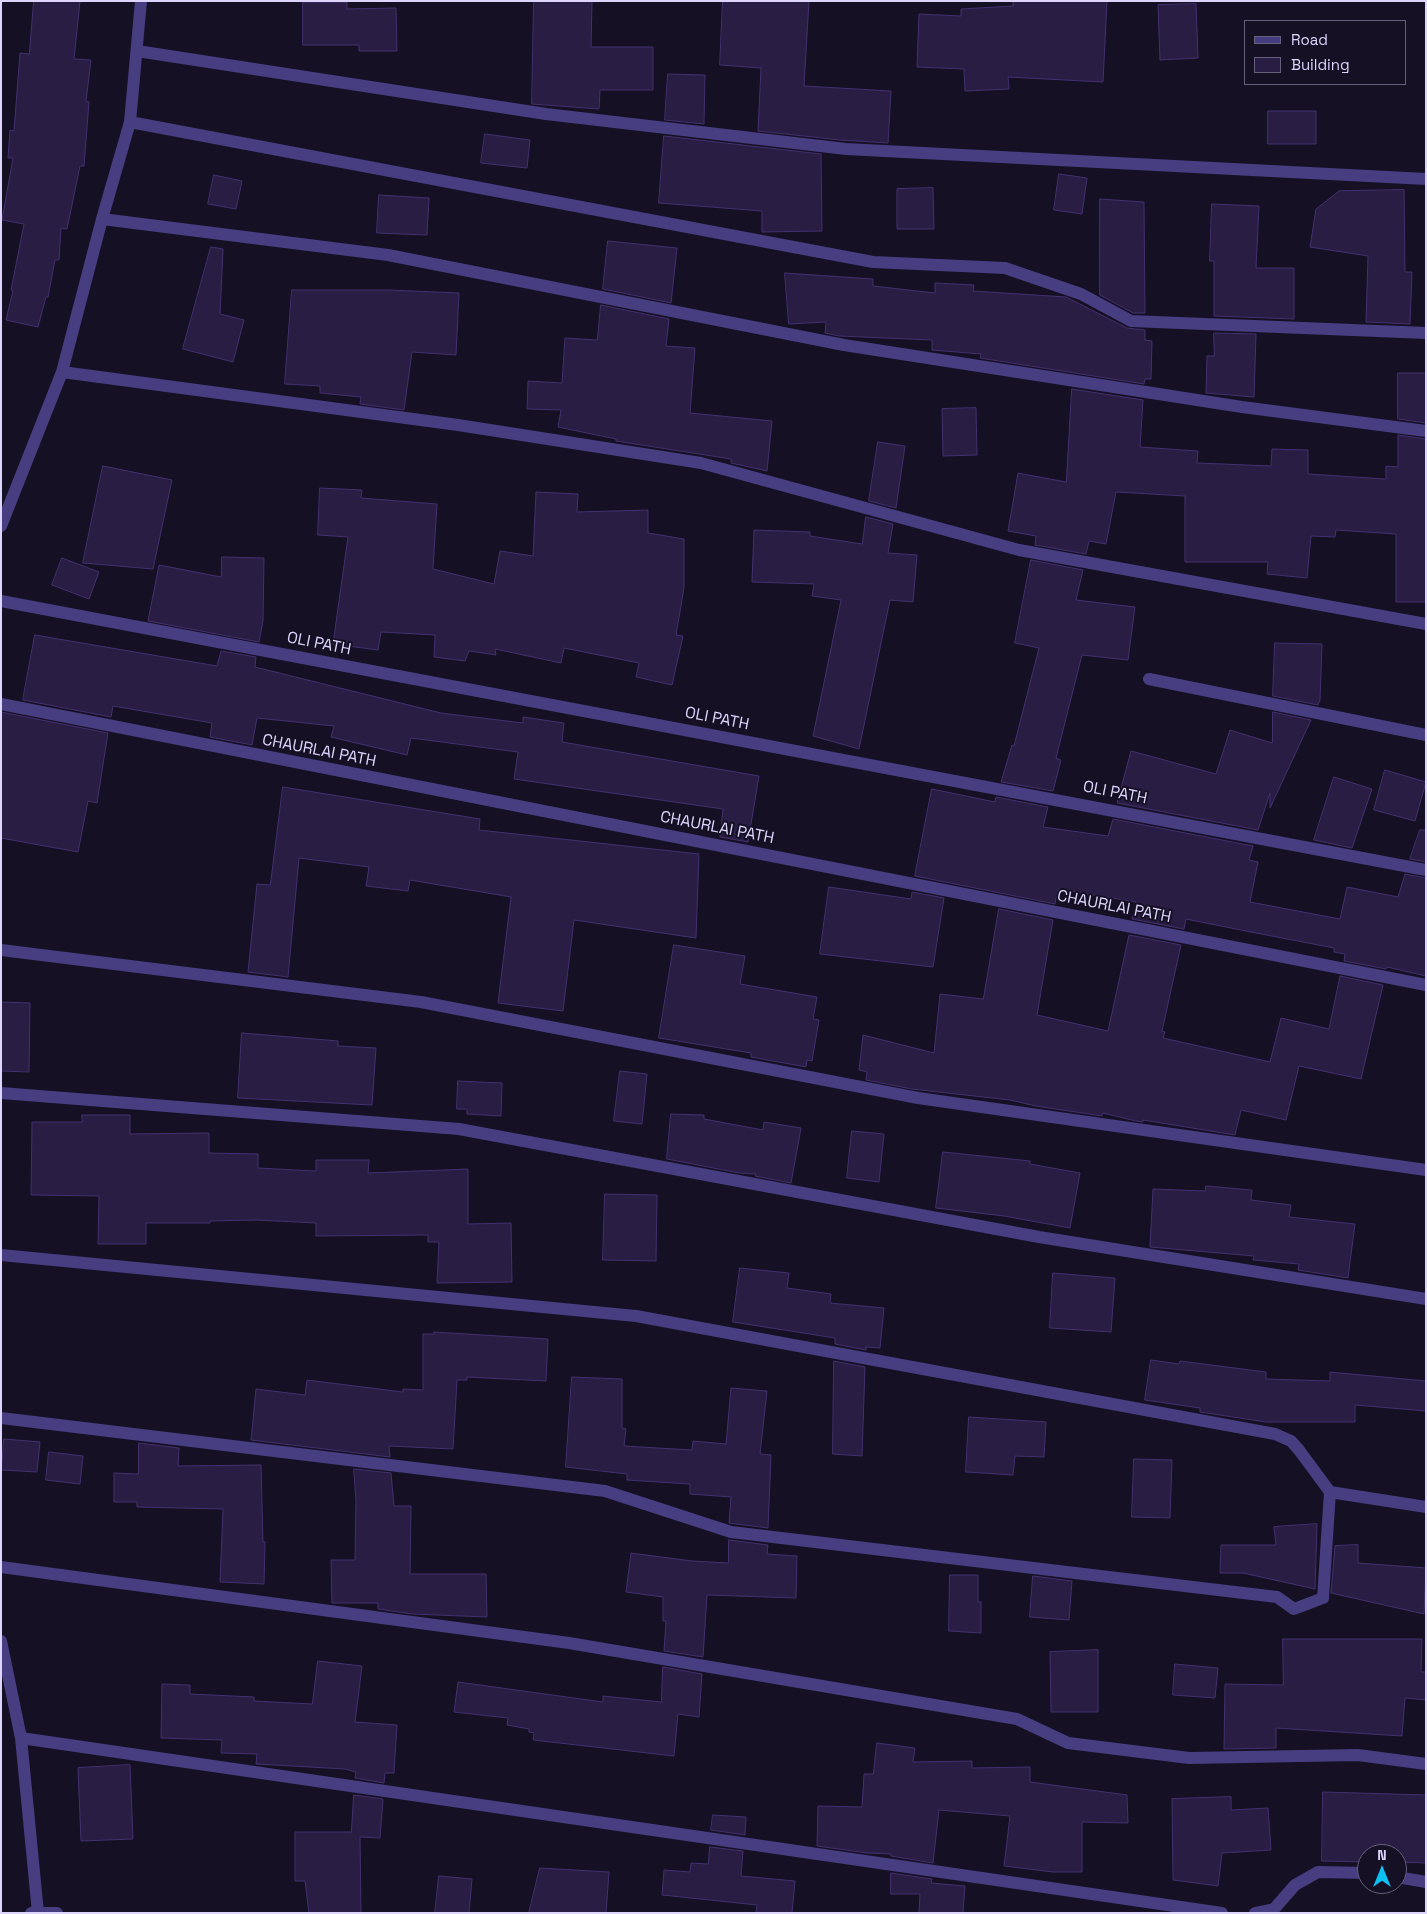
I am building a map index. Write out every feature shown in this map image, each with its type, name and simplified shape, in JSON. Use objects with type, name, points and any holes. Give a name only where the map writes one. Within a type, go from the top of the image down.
[{"type":"street","points":[[1,526],[62,372],[102,219],[130,122],[141,1]]},
{"type":"street","points":[[137,51],[546,114],[846,149],[1426,179]]},
{"type":"street","points":[[130,122],[586,206],[873,262],[1006,268],[1080,294],[1130,321],[1426,333]]},
{"type":"street","points":[[102,219],[388,254],[844,345],[1242,407],[1426,430]]},
{"type":"street","points":[[62,372],[458,425],[701,463],[1019,550],[1426,624]]},
{"type":"street","name":"OLI PATH","points":[[1,601],[1426,870]]},
{"type":"street","points":[[1149,679],[1426,735]]},
{"type":"street","name":"CHAURLAI PATH","points":[[1,704],[1426,985]]},
{"type":"street","points":[[1,950],[421,1002],[918,1098],[1426,1170]]},
{"type":"street","points":[[1,1093],[459,1130],[1039,1237],[1426,1299]]},
{"type":"street","points":[[1,1256],[636,1316],[1275,1434],[1291,1441],[1330,1492],[1323,1598],[1294,1609],[1277,1597],[732,1532],[605,1491],[1,1418]]},
{"type":"street","points":[[1330,1492],[1426,1507]]},
{"type":"street","points":[[1,1567],[569,1643],[1017,1719],[1068,1743],[1188,1758],[1358,1755],[1426,1764]]},
{"type":"street","points":[[1,1641],[21,1738],[36,1912],[57,1913]]},
{"type":"street","points":[[21,1738],[1222,1913]]},
{"type":"street","points":[[1255,1913],[1274,1909],[1296,1886],[1318,1872],[1357,1873]]},
{"type":"street","points":[[1407,1879],[1426,1882]]},
{"type":"building","points":[[34,1],[80,1],[74,59],[91,60],[86,101],[89,102],[84,166],[80,166],[67,229],[61,228],[59,260],[55,260],[48,297],[46,297],[38,327],[6,320],[13,291],[11,290],[24,224],[2,220],[13,158],[8,158],[10,130],[14,131],[20,53],[29,54]]},
{"type":"building","points":[[534,1],[592,1],[591,47],[653,47],[653,90],[600,90],[599,109],[532,104]]},
{"type":"building","points":[[723,1],[809,1],[804,86],[891,91],[888,143],[758,131],[761,68],[720,65]]},
{"type":"building","points":[[1013,1],[1107,1],[1103,82],[1008,77],[1009,89],[965,91],[964,69],[917,67],[919,14],[961,16],[961,9],[1013,6]]},
{"type":"building","points":[[303,2],[347,2],[347,9],[396,8],[397,51],[359,51],[359,45],[303,45]]},
{"type":"building","points":[[1196,4],[1198,58],[1160,60],[1158,5]]},
{"type":"building","points":[[668,74],[705,75],[704,124],[665,120]]},
{"type":"building","points":[[1268,111],[1316,111],[1316,144],[1268,144]]},
{"type":"building","points":[[485,134],[530,140],[527,168],[481,163]]},
{"type":"building","points":[[664,136],[821,154],[822,231],[762,232],[762,211],[659,203]]},
{"type":"building","points":[[1059,174],[1087,178],[1082,214],[1054,210]]},
{"type":"building","points":[[214,175],[242,181],[236,209],[208,204]]},
{"type":"building","points":[[933,188],[934,229],[897,229],[897,189]]},
{"type":"building","points":[[1404,190],[1405,272],[1412,272],[1410,324],[1366,322],[1368,256],[1310,247],[1316,209],[1339,191]]},
{"type":"building","points":[[379,195],[429,198],[427,235],[377,233]]},
{"type":"building","points":[[1100,199],[1144,202],[1145,313],[1133,313],[1100,295]]},
{"type":"building","points":[[1212,204],[1259,206],[1256,268],[1294,268],[1294,319],[1214,316],[1214,261],[1210,261]]},
{"type":"building","points":[[608,241],[677,248],[671,303],[603,289]]},
{"type":"building","points":[[211,247],[223,249],[220,314],[244,320],[233,362],[183,349]]},
{"type":"building","points":[[785,273],[873,279],[873,286],[935,293],[935,283],[974,285],[973,291],[1066,297],[1127,328],[1145,330],[1145,340],[1152,341],[1151,379],[1145,379],[1144,384],[980,358],[981,354],[932,350],[932,340],[839,336],[825,333],[826,322],[789,324]]},
{"type":"building","points":[[292,290],[389,290],[459,293],[456,355],[412,352],[404,410],[360,404],[361,397],[320,393],[320,386],[285,384]]},
{"type":"building","points":[[601,305],[669,319],[666,346],[695,348],[690,413],[772,421],[767,471],[731,463],[731,459],[616,441],[616,439],[558,427],[561,410],[527,409],[528,381],[562,383],[565,338],[597,340]]},
{"type":"building","points":[[1214,333],[1256,334],[1254,397],[1206,393],[1207,356],[1214,356]]},
{"type":"building","points":[[1398,373],[1426,373],[1426,423],[1398,419]]},
{"type":"building","points":[[1072,389],[1143,400],[1140,447],[1198,451],[1197,463],[1271,466],[1272,449],[1308,450],[1308,474],[1386,479],[1386,466],[1398,467],[1398,435],[1426,439],[1426,602],[1396,602],[1396,534],[1336,530],[1335,537],[1311,536],[1307,578],[1267,574],[1268,562],[1185,562],[1185,496],[1116,492],[1106,544],[1089,541],[1086,554],[1035,545],[1036,536],[1008,531],[1018,473],[1066,482]]},
{"type":"building","points":[[976,408],[977,455],[943,456],[942,409]]},
{"type":"building","points":[[878,442],[905,446],[896,508],[869,501]]},
{"type":"building","points":[[103,466],[172,480],[153,569],[83,563]]},
{"type":"building","points":[[320,488],[362,490],[361,498],[437,504],[433,569],[494,584],[500,551],[533,556],[536,492],[578,494],[577,512],[648,510],[648,533],[684,539],[684,588],[676,635],[683,636],[672,685],[636,677],[639,663],[564,648],[561,663],[495,649],[496,655],[469,651],[465,661],[434,657],[435,635],[381,632],[378,650],[333,644],[348,537],[318,535]]},
{"type":"building","points":[[866,517],[893,524],[888,553],[917,555],[913,602],[890,600],[859,749],[813,736],[841,600],[812,596],[814,584],[752,582],[754,530],[810,532],[810,536],[862,544]]},
{"type":"building","points":[[222,557],[264,558],[263,621],[259,642],[148,621],[159,565],[221,577]]},
{"type":"building","points":[[62,558],[99,572],[89,599],[52,585]]},
{"type":"building","points":[[1031,560],[1083,570],[1076,600],[1135,607],[1128,660],[1082,655],[1056,758],[1061,760],[1053,791],[1001,782],[1012,745],[1014,746],[1039,648],[1015,643]]},
{"type":"building","points":[[35,635],[217,666],[221,651],[256,657],[255,667],[441,713],[523,723],[523,717],[564,723],[562,742],[759,776],[748,842],[720,837],[723,809],[514,779],[518,752],[411,738],[407,755],[331,737],[334,726],[257,718],[252,745],[210,737],[212,723],[113,706],[111,717],[23,700]]},
{"type":"building","points":[[1275,643],[1322,644],[1320,700],[1318,705],[1273,696]]},
{"type":"building","points":[[1,712],[108,733],[97,803],[88,801],[78,852],[1,838]]},
{"type":"building","points":[[1273,712],[1311,720],[1270,808],[1270,793],[1258,830],[1117,803],[1131,751],[1216,774],[1230,730],[1272,743]]},
{"type":"building","points":[[1385,770],[1426,782],[1415,821],[1374,810]]},
{"type":"building","points":[[1334,777],[1372,789],[1352,848],[1314,840]]},
{"type":"building","points":[[283,787],[480,819],[479,830],[699,854],[696,938],[574,920],[563,1011],[498,1003],[511,897],[410,880],[408,891],[366,886],[369,867],[299,858],[288,977],[248,972],[257,884],[270,885]]},
{"type":"building","points":[[932,789],[995,802],[996,797],[1048,807],[1043,827],[1108,836],[1113,819],[1253,846],[1249,860],[1258,862],[1250,902],[1340,919],[1347,887],[1398,897],[1405,874],[1426,878],[1426,976],[1387,967],[1386,969],[1344,961],[1345,954],[1334,952],[1334,948],[1186,919],[1184,929],[1132,919],[1136,902],[1058,889],[1055,904],[915,876]]},
{"type":"building","points":[[1420,830],[1426,830],[1426,862],[1410,859]]},
{"type":"building","points":[[829,887],[911,899],[912,892],[944,898],[933,967],[820,954]]},
{"type":"building","points":[[999,909],[1053,920],[1037,1015],[1108,1031],[1129,935],[1181,945],[1162,1031],[1165,1032],[1163,1038],[1270,1062],[1281,1018],[1329,1029],[1340,976],[1383,985],[1361,1079],[1299,1066],[1286,1120],[1241,1110],[1235,1135],[1143,1120],[1143,1122],[1136,1121],[1103,1113],[1102,1116],[1010,1100],[912,1089],[866,1080],[867,1072],[859,1070],[863,1035],[934,1053],[940,994],[983,999]]},
{"type":"building","points":[[674,945],[745,956],[740,984],[817,997],[813,1019],[819,1020],[812,1061],[807,1060],[806,1067],[751,1057],[751,1053],[659,1038]]},
{"type":"building","points":[[1,1002],[30,1003],[29,1072],[1,1071]]},
{"type":"building","points":[[242,1033],[338,1041],[338,1046],[376,1048],[372,1105],[238,1098]]},
{"type":"building","points":[[620,1071],[647,1074],[642,1124],[614,1121]]},
{"type":"building","points":[[458,1081],[502,1083],[501,1116],[467,1114],[467,1109],[457,1109]]},
{"type":"building","points":[[671,1114],[704,1115],[704,1119],[763,1130],[764,1122],[801,1128],[791,1183],[755,1176],[756,1174],[739,1173],[667,1159]]},
{"type":"building","points":[[82,1115],[130,1115],[130,1134],[209,1133],[209,1153],[258,1154],[258,1168],[316,1171],[316,1160],[369,1160],[368,1173],[468,1169],[468,1224],[511,1223],[512,1282],[437,1283],[439,1242],[428,1242],[428,1235],[316,1236],[316,1223],[257,1220],[210,1221],[210,1223],[146,1223],[146,1244],[98,1244],[99,1196],[31,1195],[32,1122],[82,1122]]},
{"type":"building","points":[[852,1131],[884,1134],[879,1182],[847,1178]]},
{"type":"building","points":[[943,1152],[1030,1161],[1030,1164],[1080,1173],[1070,1228],[1004,1216],[936,1208]]},
{"type":"building","points":[[1206,1186],[1252,1190],[1251,1200],[1291,1205],[1289,1217],[1355,1224],[1348,1278],[1298,1270],[1299,1264],[1253,1260],[1254,1256],[1150,1247],[1153,1189],[1205,1191]]},
{"type":"building","points":[[605,1194],[657,1195],[656,1261],[603,1260]]},
{"type":"building","points":[[740,1268],[789,1273],[787,1288],[831,1294],[830,1303],[884,1308],[880,1348],[866,1347],[866,1350],[835,1344],[835,1338],[733,1322]]},
{"type":"building","points":[[1053,1273],[1115,1278],[1111,1332],[1050,1328]]},
{"type":"building","points":[[434,1332],[548,1339],[546,1381],[467,1377],[467,1380],[457,1380],[453,1449],[389,1446],[390,1457],[251,1440],[256,1389],[305,1395],[307,1380],[403,1392],[403,1389],[423,1390],[423,1334],[434,1334]]},
{"type":"building","points":[[1151,1360],[1179,1364],[1180,1361],[1266,1372],[1266,1379],[1330,1381],[1330,1372],[1426,1381],[1426,1411],[1355,1405],[1355,1422],[1266,1422],[1200,1412],[1200,1408],[1145,1400]]},
{"type":"building","points":[[834,1361],[865,1367],[862,1456],[833,1454]]},
{"type":"building","points":[[572,1377],[622,1379],[622,1428],[626,1429],[624,1446],[692,1450],[693,1441],[726,1444],[731,1388],[767,1391],[760,1454],[771,1455],[768,1528],[729,1523],[731,1497],[690,1494],[690,1484],[627,1480],[627,1474],[566,1467]]},
{"type":"building","points":[[969,1417],[1046,1422],[1044,1457],[1015,1456],[1013,1475],[966,1472]]},
{"type":"building","points":[[4,1439],[40,1442],[37,1472],[2,1470]]},
{"type":"building","points":[[139,1443],[179,1448],[178,1466],[261,1465],[263,1542],[265,1542],[264,1584],[220,1582],[223,1509],[137,1507],[137,1502],[114,1502],[114,1473],[138,1474]]},
{"type":"building","points":[[49,1452],[83,1456],[80,1484],[46,1480]]},
{"type":"building","points":[[1134,1459],[1172,1460],[1170,1518],[1132,1517]]},
{"type":"building","points":[[354,1469],[391,1473],[394,1506],[411,1506],[410,1574],[486,1574],[487,1617],[412,1614],[378,1609],[378,1603],[332,1603],[331,1560],[355,1560],[356,1501]]},
{"type":"building","points":[[1317,1524],[1315,1589],[1243,1573],[1220,1573],[1221,1545],[1276,1545],[1274,1527]]},
{"type":"building","points":[[729,1540],[768,1545],[767,1554],[797,1556],[796,1598],[707,1595],[703,1657],[664,1651],[666,1621],[663,1621],[663,1597],[626,1592],[631,1553],[692,1561],[728,1563]]},
{"type":"building","points":[[1358,1545],[1358,1563],[1426,1568],[1424,1614],[1331,1593],[1335,1546]]},
{"type":"building","points":[[950,1575],[978,1575],[978,1602],[981,1602],[981,1633],[949,1631]]},
{"type":"building","points":[[1033,1576],[1072,1581],[1069,1620],[1030,1617]]},
{"type":"building","points":[[1283,1639],[1422,1639],[1421,1672],[1426,1672],[1426,1700],[1405,1698],[1402,1736],[1276,1728],[1276,1748],[1224,1749],[1225,1684],[1283,1685]]},
{"type":"building","points":[[1098,1650],[1098,1712],[1051,1712],[1050,1652]]},
{"type":"building","points":[[318,1661],[362,1666],[355,1722],[397,1725],[394,1773],[385,1773],[384,1783],[355,1778],[356,1772],[345,1769],[256,1764],[257,1754],[221,1753],[222,1740],[161,1738],[162,1684],[190,1685],[190,1694],[254,1697],[254,1701],[312,1704]]},
{"type":"building","points":[[1175,1664],[1218,1668],[1215,1698],[1173,1695]]},
{"type":"building","points":[[663,1667],[702,1674],[699,1717],[678,1714],[674,1756],[533,1740],[534,1733],[529,1732],[529,1729],[507,1725],[508,1718],[454,1712],[458,1682],[603,1702],[603,1696],[661,1702]]},
{"type":"building","points":[[877,1743],[915,1748],[913,1762],[972,1761],[972,1768],[1030,1767],[1030,1782],[1127,1795],[1128,1823],[1082,1822],[1082,1872],[1053,1872],[1004,1866],[1010,1816],[939,1810],[933,1863],[891,1856],[891,1854],[867,1853],[817,1846],[818,1806],[862,1807],[864,1774],[873,1774]]},
{"type":"building","points":[[130,1765],[133,1839],[81,1841],[78,1768]]},
{"type":"building","points":[[1323,1792],[1426,1795],[1426,1863],[1407,1862],[1407,1844],[1357,1844],[1357,1862],[1322,1861]]},
{"type":"building","points":[[354,1795],[383,1799],[380,1838],[360,1837],[361,1913],[309,1913],[305,1881],[295,1881],[295,1832],[351,1832]]},
{"type":"building","points":[[1231,1797],[1231,1810],[1268,1808],[1271,1850],[1222,1853],[1218,1886],[1173,1880],[1172,1799]]},
{"type":"building","points":[[713,1815],[746,1817],[745,1835],[711,1830]]},
{"type":"building","points":[[710,1847],[743,1851],[741,1876],[795,1881],[792,1913],[756,1913],[757,1905],[662,1895],[664,1870],[690,1872],[691,1863],[708,1864]]},
{"type":"building","points":[[540,1868],[609,1872],[606,1913],[529,1913]]},
{"type":"building","points":[[891,1873],[932,1879],[931,1883],[965,1886],[963,1913],[919,1913],[920,1894],[891,1894]]},
{"type":"building","points":[[439,1876],[472,1879],[469,1913],[435,1913]]}]
